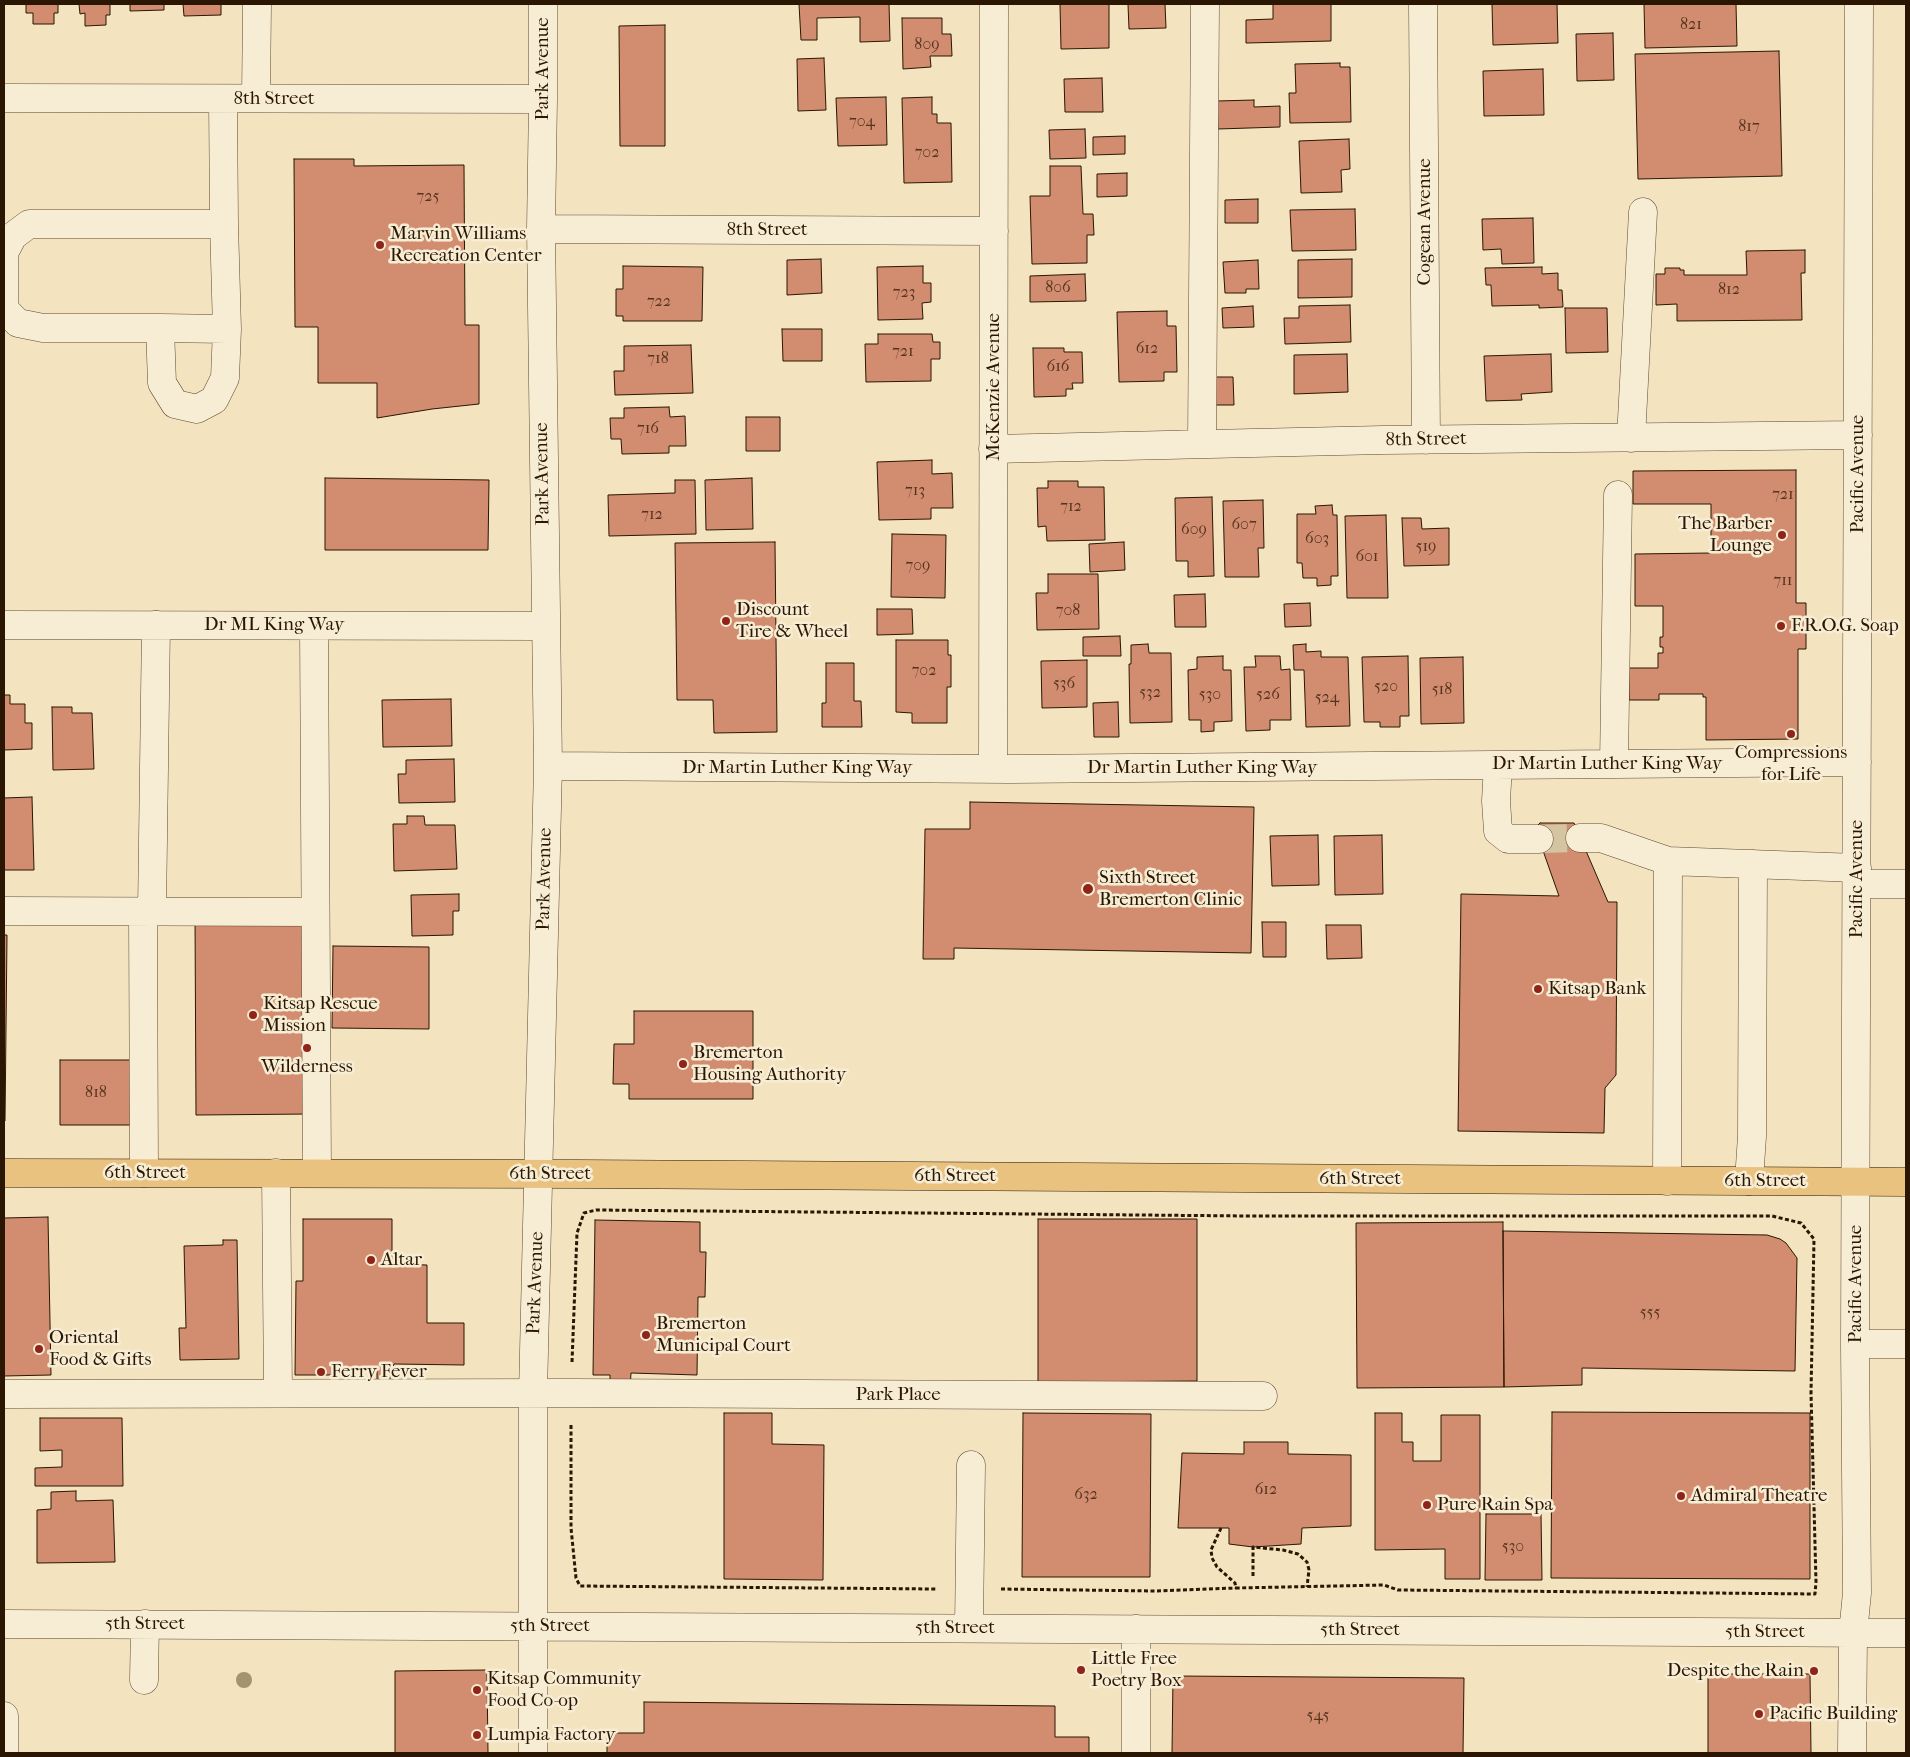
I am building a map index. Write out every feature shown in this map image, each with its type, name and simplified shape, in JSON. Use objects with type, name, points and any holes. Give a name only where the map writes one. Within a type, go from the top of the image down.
[{"type":"main road","name":"6th Street","points":[[4,1173],[539,1174],[1906,1182]]},
{"type":"street","points":[[256,98],[257,4]]},
{"type":"street","name":"Park Avenue","points":[[533,1753],[533,1393],[548,766],[541,229],[544,99],[543,4]]},
{"type":"street","name":"McKenzie Avenue","points":[[993,769],[994,4]]},
{"type":"street","points":[[1202,444],[1205,4]]},
{"type":"street","name":"Cogean Avenue","points":[[1423,4],[1426,440]]},
{"type":"street","name":"Pacific Avenue","points":[[1852,1753],[1854,1632],[1857,1593],[1856,1182],[1859,4]]},
{"type":"street","name":"8th Street","points":[[4,98],[544,99]]},
{"type":"street","points":[[160,328],[162,383],[175,404],[197,410],[214,400],[226,378],[228,329],[224,224],[224,98]]},
{"type":"street","points":[[1631,438],[1643,212]]},
{"type":"street","points":[[224,224],[29,224],[13,236],[4,253],[4,309],[18,324],[42,328],[228,329]]},
{"type":"street","name":"8th Street","points":[[541,229],[994,231]]},
{"type":"street","name":"8th Street","points":[[993,449],[1426,440],[1858,435]]},
{"type":"street","points":[[1614,764],[1618,495]]},
{"type":"street","name":"Dr ML King Way","points":[[4,625],[545,626]]},
{"type":"street","points":[[144,1173],[147,911],[156,625]]},
{"type":"street","points":[[314,626],[317,1173]]},
{"type":"street","name":"Dr Martin Luther King Way","points":[[548,766],[993,769],[1857,762]]},
{"type":"street","points":[[1498,764],[1496,801],[1498,830],[1508,839],[1539,839]]},
{"type":"street","points":[[1580,838],[1601,838],[1668,860],[1753,864],[1857,876],[1906,884]]},
{"type":"street","points":[[1666,1181],[1668,860]]},
{"type":"street","points":[[1749,1182],[1752,1136],[1753,864]]},
{"type":"street","points":[[4,911],[315,912]]},
{"type":"street","points":[[276,1173],[278,1394]]},
{"type":"street","points":[[1856,1344],[1906,1344]]},
{"type":"street","name":"Park Place","points":[[4,1394],[571,1393],[1263,1396]]},
{"type":"street","points":[[969,1628],[971,1465]]},
{"type":"street","name":"5th Street","points":[[4,1624],[1906,1633]]},
{"type":"street","points":[[144,1624],[144,1680]]},
{"type":"street","points":[[1136,1629],[1136,1753]]},
{"type":"street","points":[[4,1716],[4,1753]]},
{"type":"path","points":[[596,1210],[1248,1216],[1772,1216],[1801,1223],[1814,1239],[1811,1393],[1815,1594],[1398,1590],[1384,1585],[1155,1591],[580,1586],[576,1578],[571,1528],[571,1393],[577,1233],[584,1213],[596,1210]]},
{"type":"path","points":[[1221,1528],[1211,1550],[1212,1558],[1217,1567],[1235,1583],[1236,1588]]},
{"type":"path","points":[[1253,1576],[1253,1546],[1283,1550],[1298,1554],[1307,1562],[1309,1570],[1307,1587]]},
{"type":"building","points":[[26,4],[58,4],[58,13],[54,13],[54,24],[33,24],[33,13],[26,13]]},
{"type":"building","points":[[79,4],[110,4],[110,15],[106,15],[106,25],[85,26],[85,13],[80,14]]},
{"type":"building","points":[[130,4],[164,4],[164,10],[130,11]]},
{"type":"building","points":[[183,4],[221,4],[221,15],[184,16]]},
{"type":"building","points":[[799,4],[889,4],[890,41],[860,42],[860,17],[817,18],[817,40],[801,40]]},
{"type":"building","points":[[1060,4],[1109,4],[1109,48],[1061,49]]},
{"type":"building","points":[[1128,4],[1165,4],[1166,28],[1129,29]]},
{"type":"building","points":[[1273,4],[1331,4],[1331,41],[1246,43],[1246,20],[1273,19]]},
{"type":"building","points":[[1492,4],[1557,4],[1558,43],[1493,45]]},
{"type":"building","points":[[1644,4],[1736,4],[1737,46],[1645,48]]},
{"type":"building","points":[[902,18],[942,18],[942,34],[951,34],[952,56],[930,56],[931,67],[903,69]]},
{"type":"building","points":[[665,25],[665,146],[620,146],[619,26]]},
{"type":"building","points":[[1613,33],[1614,80],[1577,81],[1576,34]]},
{"type":"building","points":[[1779,51],[1782,176],[1638,179],[1635,54]]},
{"type":"building","points":[[824,58],[826,110],[798,111],[797,59]]},
{"type":"building","points":[[1340,63],[1340,67],[1350,67],[1351,122],[1290,123],[1289,93],[1296,93],[1295,64]]},
{"type":"building","points":[[1543,69],[1544,115],[1484,116],[1483,71]]},
{"type":"building","points":[[1102,78],[1103,112],[1065,112],[1064,79]]},
{"type":"building","points":[[886,97],[887,145],[838,146],[836,98]]},
{"type":"building","points":[[932,97],[932,114],[937,114],[937,123],[951,123],[952,182],[904,183],[902,98]]},
{"type":"building","points":[[1254,100],[1254,107],[1280,106],[1280,127],[1218,129],[1217,101]]},
{"type":"building","points":[[1085,129],[1086,158],[1050,159],[1049,130]]},
{"type":"building","points":[[1125,136],[1125,154],[1093,155],[1093,137]]},
{"type":"building","points":[[1349,139],[1350,169],[1341,170],[1342,192],[1301,193],[1299,141]]},
{"type":"building","name":"Marvin Williams Recreation Center","points":[[294,159],[354,159],[354,166],[464,165],[465,325],[479,325],[479,404],[377,418],[377,383],[318,383],[318,327],[295,327]]},
{"type":"building","points":[[1050,166],[1081,166],[1083,214],[1093,214],[1094,235],[1087,235],[1087,263],[1032,264],[1030,196],[1050,196]]},
{"type":"building","points":[[1127,173],[1127,196],[1097,197],[1097,174]]},
{"type":"building","points":[[1258,199],[1258,223],[1225,223],[1225,200]]},
{"type":"building","points":[[1355,209],[1356,250],[1292,251],[1290,210]]},
{"type":"building","points":[[1533,218],[1534,263],[1502,264],[1501,249],[1483,250],[1482,219]]},
{"type":"building","points":[[1805,250],[1805,273],[1801,273],[1802,320],[1677,321],[1677,304],[1656,305],[1656,274],[1665,274],[1665,268],[1680,268],[1680,270],[1684,270],[1684,275],[1747,275],[1746,251]]},
{"type":"building","points":[[821,259],[822,293],[787,295],[787,260]]},
{"type":"building","points":[[1352,259],[1352,297],[1298,298],[1298,260]]},
{"type":"building","points":[[1258,260],[1259,289],[1246,289],[1246,293],[1225,293],[1223,262]]},
{"type":"building","points":[[623,266],[703,267],[702,321],[623,321],[623,316],[616,316],[616,289],[623,289]]},
{"type":"building","points":[[923,266],[923,283],[931,283],[931,302],[922,303],[923,319],[878,320],[877,267]]},
{"type":"building","points":[[1542,267],[1542,274],[1558,273],[1558,290],[1562,290],[1563,307],[1539,308],[1539,305],[1492,306],[1491,285],[1486,285],[1485,268]]},
{"type":"building","points":[[1085,274],[1086,301],[1030,302],[1030,276]]},
{"type":"building","points":[[1350,305],[1351,342],[1285,344],[1284,318],[1299,318],[1299,306]]},
{"type":"building","points":[[1253,306],[1254,327],[1223,328],[1222,308]]},
{"type":"building","points":[[1565,308],[1607,308],[1608,352],[1566,353]]},
{"type":"building","points":[[1167,311],[1167,326],[1176,326],[1177,372],[1164,372],[1164,381],[1119,382],[1117,312]]},
{"type":"building","points":[[782,329],[822,329],[822,361],[783,361]]},
{"type":"building","points":[[878,334],[932,334],[933,342],[940,342],[940,359],[931,359],[931,381],[866,382],[865,344],[878,344]]},
{"type":"building","points":[[691,345],[693,393],[615,395],[614,371],[624,371],[624,346]]},
{"type":"building","points":[[1033,348],[1064,348],[1064,352],[1082,352],[1083,383],[1072,383],[1073,389],[1066,389],[1066,396],[1034,397]]},
{"type":"building","points":[[1347,354],[1348,392],[1294,394],[1294,355]]},
{"type":"building","points":[[1551,354],[1552,392],[1521,394],[1522,400],[1486,401],[1484,356]]},
{"type":"building","points":[[1210,377],[1233,377],[1234,405],[1211,405]]},
{"type":"building","points":[[669,407],[670,417],[685,416],[686,446],[669,446],[669,453],[622,454],[621,439],[611,439],[610,418],[624,418],[624,408]]},
{"type":"building","points":[[746,417],[780,417],[780,451],[746,451]]},
{"type":"building","points":[[932,460],[932,474],[952,473],[953,508],[931,508],[931,519],[879,520],[877,462]]},
{"type":"building","points":[[1796,470],[1796,603],[1806,603],[1806,649],[1798,649],[1798,739],[1706,740],[1706,697],[1703,697],[1703,694],[1659,694],[1659,700],[1629,700],[1629,668],[1658,668],[1658,653],[1663,653],[1663,647],[1660,647],[1660,637],[1663,637],[1663,606],[1635,606],[1635,554],[1711,553],[1711,504],[1633,504],[1633,471]]},
{"type":"building","points":[[325,478],[489,480],[488,550],[325,550]]},
{"type":"building","points":[[752,478],[753,529],[706,530],[705,480]]},
{"type":"building","points":[[675,480],[695,480],[696,534],[609,536],[608,495],[675,493]]},
{"type":"building","points":[[1048,481],[1078,481],[1078,487],[1104,487],[1105,540],[1047,541],[1046,526],[1038,527],[1037,488],[1048,488]]},
{"type":"building","points":[[1212,497],[1214,576],[1188,577],[1188,561],[1176,561],[1175,498]]},
{"type":"building","points":[[1263,500],[1264,548],[1258,548],[1259,577],[1225,577],[1223,501]]},
{"type":"building","points":[[1332,505],[1333,515],[1337,515],[1338,576],[1331,576],[1331,585],[1317,586],[1317,578],[1303,578],[1302,563],[1297,563],[1297,514],[1316,514],[1315,506]]},
{"type":"building","points":[[1386,515],[1388,598],[1347,598],[1345,516]]},
{"type":"building","points":[[1402,518],[1421,518],[1422,529],[1449,528],[1449,565],[1404,566]]},
{"type":"building","points":[[892,534],[946,535],[945,598],[891,597]]},
{"type":"building","name":"Discount Tire & Wheel","points":[[775,542],[777,732],[714,733],[713,700],[677,700],[675,543]]},
{"type":"building","points":[[1124,542],[1125,570],[1090,572],[1089,544]]},
{"type":"building","points":[[1048,574],[1098,574],[1099,629],[1037,630],[1036,593],[1048,593]]},
{"type":"building","points":[[1205,594],[1206,627],[1175,627],[1174,595]]},
{"type":"building","points":[[1310,603],[1311,626],[1285,627],[1284,604]]},
{"type":"building","points":[[877,609],[912,609],[913,634],[877,635]]},
{"type":"building","points":[[1120,636],[1121,656],[1083,656],[1083,637]]},
{"type":"building","points":[[896,640],[948,640],[948,655],[951,655],[951,687],[947,687],[947,723],[912,723],[912,713],[896,712]]},
{"type":"building","points":[[1148,644],[1149,653],[1171,653],[1172,722],[1130,723],[1129,664],[1131,664],[1131,645]]},
{"type":"building","points":[[1306,644],[1306,652],[1321,651],[1321,657],[1348,657],[1350,726],[1306,727],[1304,670],[1294,670],[1293,645]]},
{"type":"building","points":[[1223,656],[1223,670],[1231,670],[1232,721],[1214,722],[1214,731],[1201,732],[1201,720],[1189,720],[1188,670],[1197,669],[1197,657]]},
{"type":"building","points":[[1255,656],[1280,656],[1281,670],[1290,669],[1291,720],[1270,720],[1270,730],[1246,731],[1244,667],[1256,667]]},
{"type":"building","points":[[1408,656],[1409,716],[1400,716],[1400,727],[1380,727],[1380,722],[1364,722],[1362,657]]},
{"type":"building","points":[[1463,657],[1464,723],[1421,724],[1420,658]]},
{"type":"building","points":[[1087,660],[1087,707],[1042,708],[1041,661]]},
{"type":"building","points":[[826,663],[854,663],[854,701],[861,701],[862,727],[822,727],[822,703],[826,703]]},
{"type":"building","points":[[4,695],[10,695],[10,704],[25,704],[25,723],[32,723],[32,749],[4,750]]},
{"type":"building","points":[[451,699],[452,746],[383,747],[382,700]]},
{"type":"building","points":[[1118,702],[1119,737],[1094,737],[1093,703]]},
{"type":"building","points":[[52,707],[72,707],[72,713],[92,713],[94,769],[53,770]]},
{"type":"building","points":[[454,759],[455,802],[399,803],[398,774],[406,774],[406,760]]},
{"type":"building","points":[[32,797],[34,870],[4,870],[4,798]]},
{"type":"building","name":"Sixth Street Bremerton Clinic","points":[[970,802],[1254,807],[1251,953],[954,948],[954,959],[923,959],[925,829],[970,829]]},
{"type":"building","points":[[407,816],[424,816],[425,825],[455,825],[457,869],[394,871],[393,824],[407,824]]},
{"type":"building","name":"Kitsap Bank","points":[[1540,823],[1574,823],[1608,902],[1617,902],[1616,1075],[1605,1088],[1604,1133],[1458,1131],[1461,894],[1559,896],[1535,828]]},
{"type":"building","points":[[1318,835],[1319,885],[1272,886],[1270,836]]},
{"type":"building","points":[[1382,835],[1383,894],[1335,895],[1334,836]]},
{"type":"building","points":[[459,894],[459,911],[453,911],[453,935],[412,936],[411,895]]},
{"type":"building","name":"Kitsap Rescue Mission","points":[[309,915],[310,1114],[196,1115],[195,916]]},
{"type":"building","points":[[1262,922],[1286,922],[1286,957],[1263,957]]},
{"type":"building","points":[[1326,925],[1361,925],[1362,958],[1327,959]]},
{"type":"building","points":[[4,935],[7,935],[5,1121],[4,1121]]},
{"type":"building","points":[[333,946],[429,947],[429,1029],[332,1028]]},
{"type":"building","name":"Bremerton Housing Authority","points":[[634,1011],[753,1011],[753,1099],[629,1099],[629,1084],[613,1084],[614,1044],[634,1044]]},
{"type":"building","points":[[60,1060],[133,1060],[133,1125],[60,1125]]},
{"type":"building","points":[[48,1217],[51,1375],[4,1376],[4,1218]]},
{"type":"building","points":[[303,1219],[392,1219],[392,1264],[427,1265],[427,1323],[464,1323],[464,1365],[394,1364],[393,1368],[390,1368],[390,1380],[377,1380],[377,1369],[343,1369],[343,1375],[295,1375],[296,1281],[303,1281]]},
{"type":"building","points":[[1038,1219],[1197,1219],[1197,1381],[1038,1382]]},
{"type":"building","name":"Bremerton Municipal Court","points":[[595,1220],[700,1222],[700,1252],[706,1252],[705,1297],[698,1297],[697,1375],[631,1373],[630,1389],[610,1389],[610,1375],[593,1375]]},
{"type":"building","points":[[1503,1222],[1504,1387],[1357,1388],[1356,1223]]},
{"type":"building","points":[[1503,1231],[1767,1235],[1780,1239],[1786,1243],[1797,1258],[1795,1371],[1582,1368],[1582,1385],[1504,1387]]},
{"type":"building","points":[[223,1240],[237,1240],[239,1359],[180,1360],[179,1328],[186,1328],[184,1246],[223,1245]]},
{"type":"building","name":"Admiral Theatre","points":[[1552,1412],[1810,1413],[1810,1579],[1551,1578]]},
{"type":"building","points":[[724,1413],[772,1413],[772,1444],[824,1445],[823,1580],[724,1579]]},
{"type":"building","points":[[1023,1413],[1151,1414],[1150,1577],[1022,1577]]},
{"type":"building","name":"Pure Rain Spa","points":[[1375,1413],[1402,1413],[1402,1442],[1413,1442],[1413,1461],[1441,1461],[1441,1415],[1480,1415],[1480,1579],[1445,1579],[1445,1549],[1375,1550]]},
{"type":"building","points":[[40,1418],[122,1418],[123,1486],[35,1486],[35,1468],[62,1467],[62,1450],[40,1451]]},
{"type":"building","points":[[1244,1442],[1288,1442],[1288,1454],[1351,1455],[1351,1526],[1302,1528],[1301,1544],[1253,1547],[1229,1544],[1229,1528],[1178,1528],[1182,1453],[1244,1454]]},
{"type":"building","points":[[76,1491],[76,1501],[113,1500],[115,1562],[37,1563],[37,1510],[51,1509],[51,1492]]},
{"type":"building","points":[[1486,1514],[1541,1514],[1542,1580],[1485,1580]]},
{"type":"building","points":[[487,1670],[488,1753],[395,1753],[395,1671]]},
{"type":"building","name":"Pacific Building","points":[[1708,1674],[1810,1674],[1811,1753],[1708,1753]]},
{"type":"building","points":[[1173,1676],[1464,1678],[1463,1753],[1172,1753]]},
{"type":"building","points":[[644,1702],[1055,1706],[1055,1737],[1089,1737],[1089,1753],[607,1753],[607,1733],[644,1733]]},
{"type":"tunnel","points":[[1539,839],[1580,838]]},
{"type":"place","name":"Marvin Williams Recreation Center","points":[[380,245]]},
{"type":"place","name":"The Barber Lounge","points":[[1782,535]]},
{"type":"place","name":"Discount Tire & Wheel","points":[[726,621]]},
{"type":"place","name":"F.R.O.G. Soap","points":[[1781,626]]},
{"type":"place","name":"Compressions for Life","points":[[1791,734]]},
{"type":"place","name":"Sixth Street Bremerton Clinic","points":[[1088,889]]},
{"type":"place","name":"Kitsap Bank","points":[[1538,989]]},
{"type":"place","name":"Kitsap Rescue Mission","points":[[253,1015]]},
{"type":"place","name":"Wilderness","points":[[307,1048]]},
{"type":"place","name":"Bremerton Housing Authority","points":[[683,1064]]},
{"type":"place","name":"Altar","points":[[371,1260]]},
{"type":"place","name":"Bremerton Municipal Court","points":[[646,1335]]},
{"type":"place","name":"Oriental Food & Gifts","points":[[39,1349]]},
{"type":"place","name":"Ferry Fever","points":[[321,1372]]},
{"type":"place","name":"Admiral Theatre","points":[[1681,1496]]},
{"type":"place","name":"Pure Rain Spa","points":[[1427,1505]]},
{"type":"place","name":"Little Free Poetry Box","points":[[1081,1670]]},
{"type":"place","name":"Despite the Rain","points":[[1814,1671]]},
{"type":"place","name":"Kitsap Community Food Co-op","points":[[477,1690]]},
{"type":"place","name":"Pacific Building","points":[[1759,1714]]},
{"type":"place","name":"Lumpia Factory","points":[[477,1735]]}]
